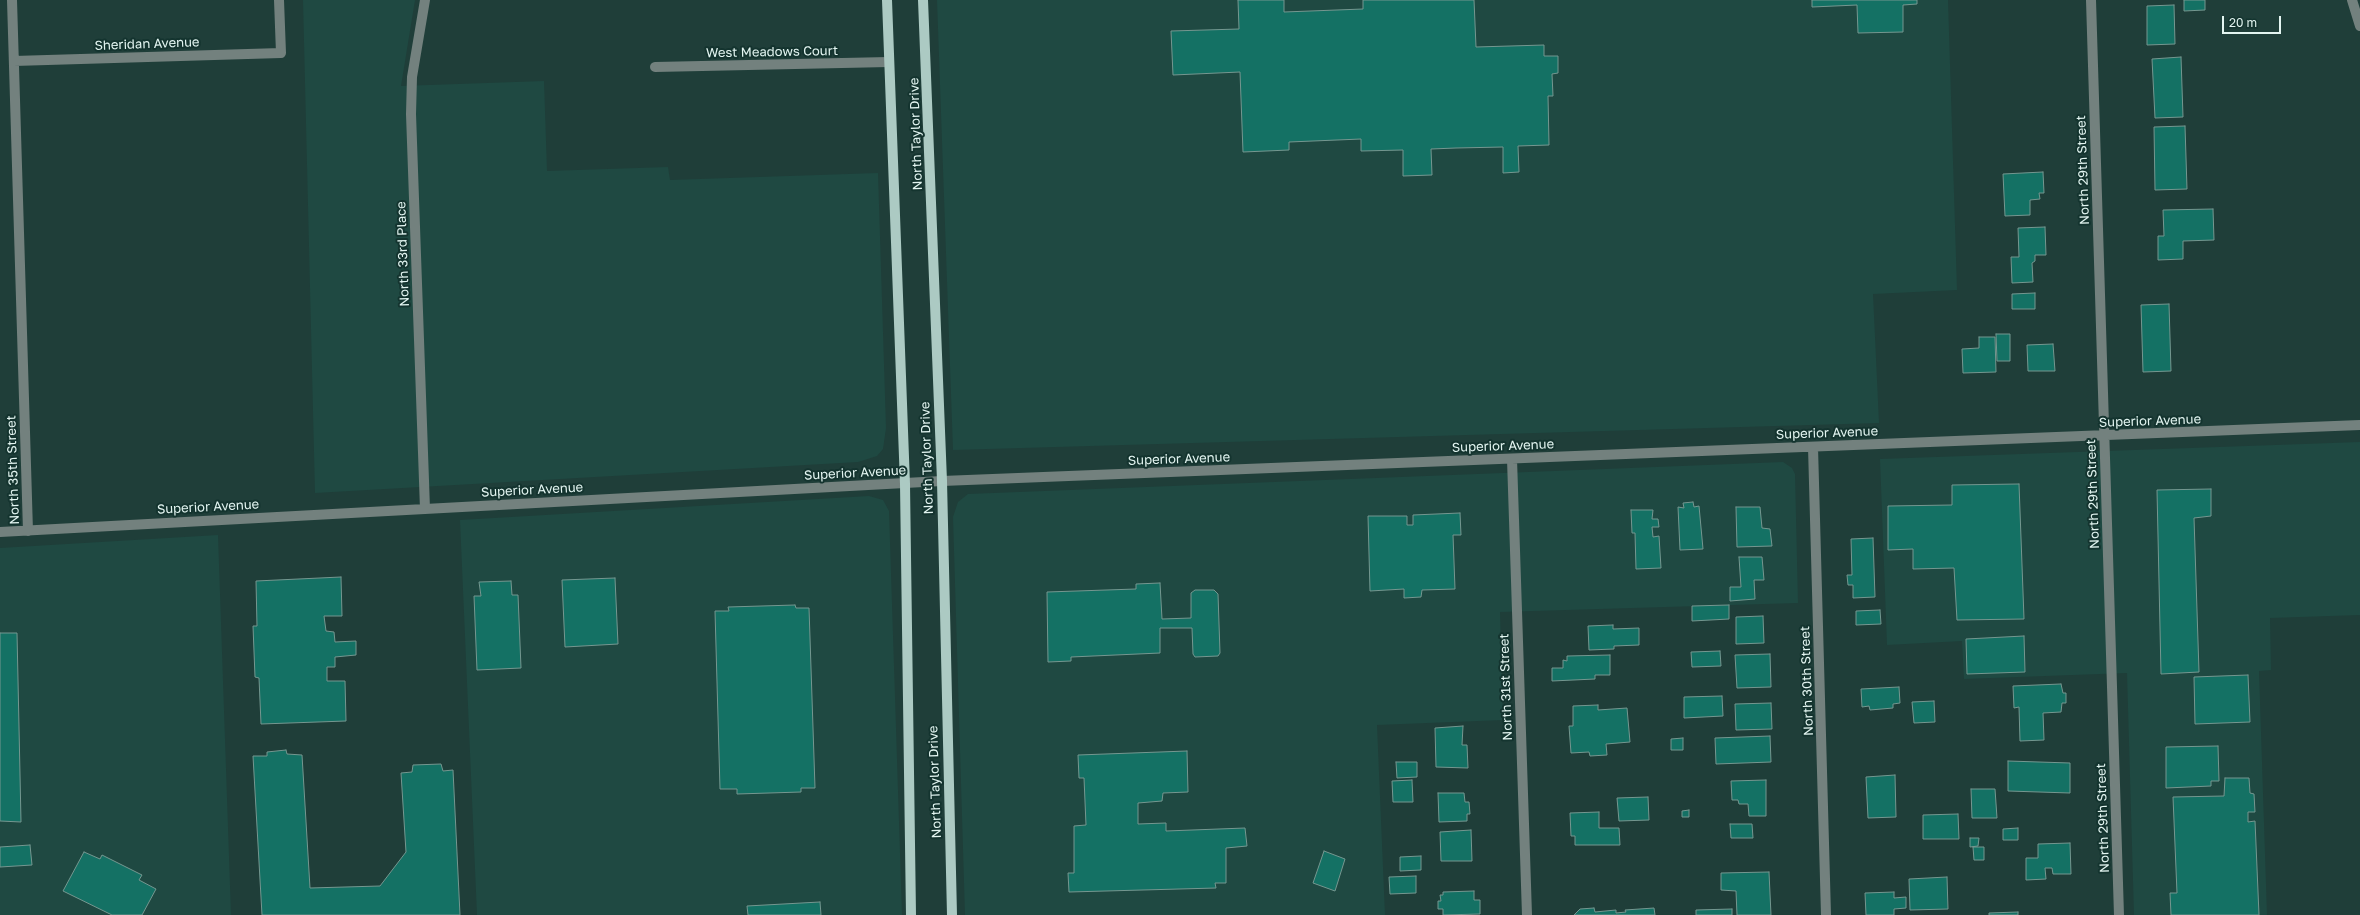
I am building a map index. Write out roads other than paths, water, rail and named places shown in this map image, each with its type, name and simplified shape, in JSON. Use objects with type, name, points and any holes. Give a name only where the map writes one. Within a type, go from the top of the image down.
[{"type":"main road","name":"North Taylor Drive","points":[[887,0],[888,62],[905,484],[911,915]]},
{"type":"main road","name":"North Taylor Drive","points":[[924,0],[942,481],[952,915]]},
{"type":"street","name":"North 35th Street","points":[[12,0],[28,531]]},
{"type":"street","name":"Sheridan Avenue","points":[[14,61],[281,53],[279,0]]},
{"type":"street","name":"North 33rd Place","points":[[425,0],[412,77],[412,92],[425,509]]},
{"type":"street","name":"North 29th Street","points":[[2091,0],[2119,915]]},
{"type":"street","points":[[2352,0],[2360,26]]},
{"type":"street","name":"West Meadows Court","points":[[655,67],[888,62]]},
{"type":"street","name":"Superior Avenue","points":[[0,532],[942,481],[2360,425]]},
{"type":"street","name":"North 30th Street","points":[[1813,447],[1826,915]]},
{"type":"street","name":"North 31st Street","points":[[1512,459],[1527,915]]}]
